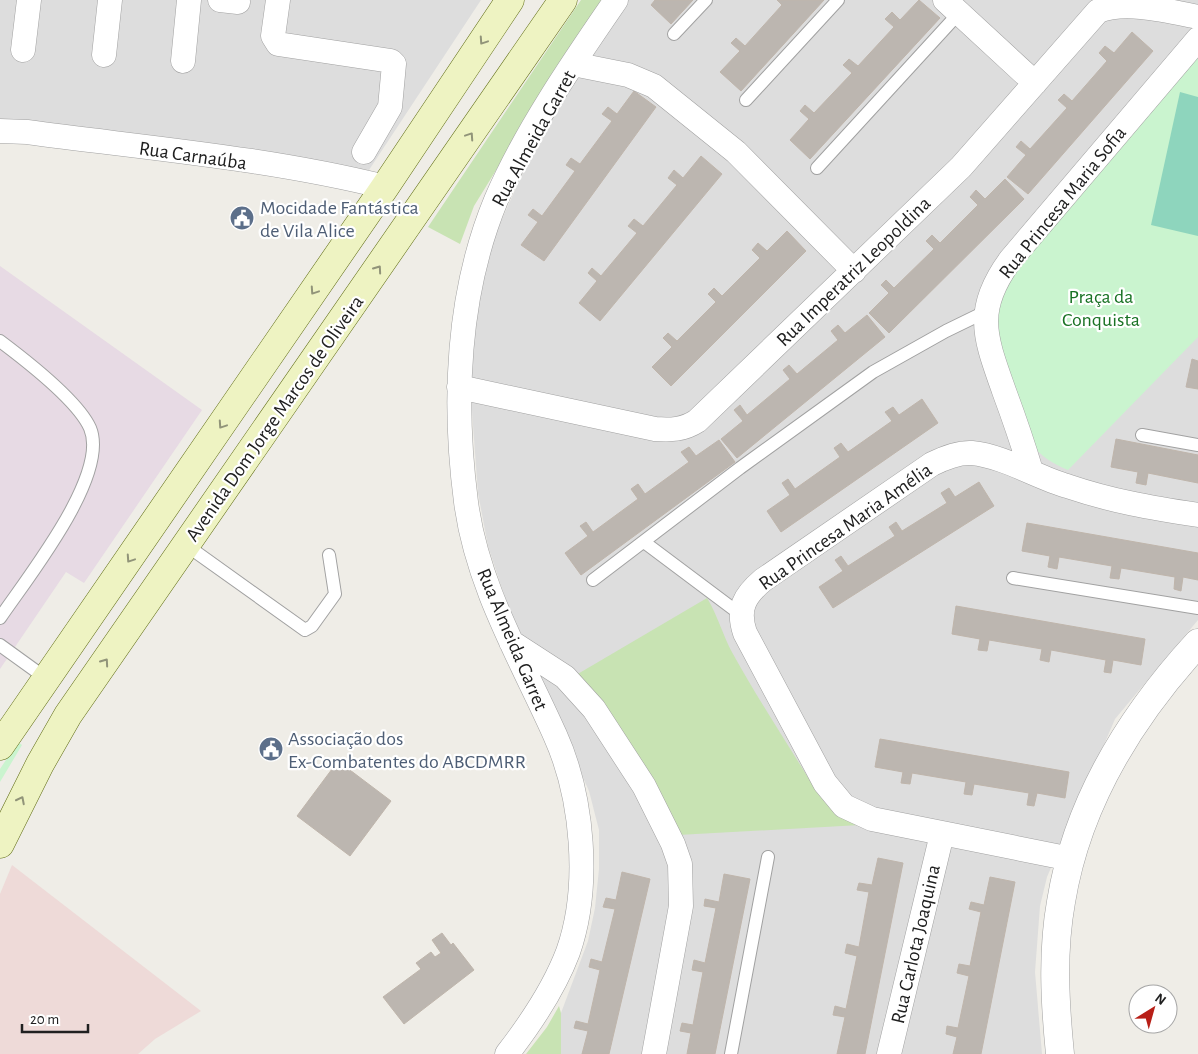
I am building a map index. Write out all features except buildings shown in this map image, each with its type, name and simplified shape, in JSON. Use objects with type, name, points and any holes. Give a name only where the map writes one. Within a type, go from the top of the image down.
[{"type":"main road","name":"Avenida Dom Jorge Marcos de Oliveira","points":[[0,746],[385,187],[510,0]]},
{"type":"main road","name":"Avenida Dom Jorge Marcos de Oliveira","points":[[0,844],[40,764],[68,715],[563,0]]},
{"type":"street","points":[[23,50],[29,0]]},
{"type":"street","points":[[104,55],[110,0]]},
{"type":"street","points":[[183,61],[189,0]]},
{"type":"street","points":[[278,0],[273,36],[275,42],[281,46],[391,61],[394,64],[390,107],[364,152]]},
{"type":"street","name":"Rua Almeida Garret","points":[[507,1054],[528,1028],[558,974],[576,920],[580,884],[578,815],[569,770],[556,736],[511,642],[485,581],[466,504],[459,387],[467,304],[484,234],[511,169],[573,64],[616,0]]},
{"type":"street","name":"Rua Imperatriz Leopoldina","points":[[459,387],[655,429],[677,430],[697,421],[961,167],[1098,11],[1106,7],[1132,4],[1198,17]]},
{"type":"street","points":[[952,6],[1035,83]]},
{"type":"street","name":"Rua Princesa Maria Sofia","points":[[1032,471],[987,342],[987,311],[992,289],[1012,259],[1198,39]]},
{"type":"street","points":[[573,64],[628,75],[654,86],[736,152],[854,271]]},
{"type":"street","name":"Rua Carnaúba","points":[[0,131],[27,132],[220,158],[348,178],[385,187]]},
{"type":"street","name":"Rua Princesa Maria Amélia","points":[[740,614],[745,599],[763,580],[932,464],[951,456],[973,453],[1032,471],[1064,486],[1119,503],[1198,515]]},
{"type":"street","points":[[740,614],[744,633],[825,783],[836,799],[851,811],[862,816],[942,834],[1071,859]]},
{"type":"street","points":[[511,642],[565,677],[581,692],[637,774],[673,844],[681,873],[681,906],[654,1054]]},
{"type":"street","points":[[1060,1054],[1055,988],[1056,949],[1061,902],[1071,859],[1089,808],[1117,750],[1157,691],[1198,643]]},
{"type":"street","name":"Rua Carlota Joaquina","points":[[889,1054],[942,834]]},
{"type":"lane","points":[[674,34],[706,0]]},
{"type":"lane","points":[[746,100],[838,0]]},
{"type":"lane","points":[[817,168],[952,6]]},
{"type":"lane","points":[[593,580],[740,468],[873,372],[946,331],[987,311]]},
{"type":"lane","points":[[0,341],[51,383],[82,416],[89,426],[94,445],[88,473],[70,514],[0,618]]},
{"type":"lane","points":[[1142,435],[1198,445]]},
{"type":"lane","points":[[644,542],[740,614]]},
{"type":"lane","points":[[186,545],[305,630],[312,626],[335,594],[329,556]]},
{"type":"lane","points":[[1013,578],[1198,608]]},
{"type":"lane","points":[[0,645],[47,679]]},
{"type":"lane","points":[[731,1054],[768,857]]},
{"type":"shaded area","points":[[0,0],[481,0],[369,170],[0,120]]},
{"type":"shaded area","points":[[628,0],[1198,0],[1198,620],[1115,719],[1047,877],[1040,906],[1035,972],[1042,1054],[561,1054],[561,1013],[588,941],[595,908],[599,869],[599,830],[589,791],[511,616],[488,546],[478,493],[472,411],[472,363],[477,303],[495,234],[527,164],[564,94]]},
{"type":"shaded area","points":[[0,266],[202,410],[84,583],[66,572],[0,669]]},
{"type":"shaded area","points":[[12,865],[201,1011],[155,1039],[138,1054],[0,1054],[0,894]]},
{"type":"green space","points":[[581,0],[605,0],[562,63],[474,206],[460,244],[428,227]]},
{"type":"green space","name":"Praça da Conquista","points":[[1198,50],[1198,337],[1068,470],[1047,459],[1030,442],[994,339],[996,316],[1008,282]]},
{"type":"green space","points":[[1180,92],[1198,97],[1198,236],[1151,225]]},
{"type":"green space","points":[[707,598],[729,647],[743,672],[817,792],[836,812],[860,825],[678,835],[576,675]]},
{"type":"green space","points":[[18,742],[22,745],[0,782],[0,769]]},
{"type":"green space","points":[[559,1006],[561,1013],[561,1054],[526,1054],[547,1027]]},
{"type":"place","name":"Mocidade Fantástica de Vila Alice","points":[[242,218]]},
{"type":"place","name":"Associação dos Ex-Combatentes do ABCDMRR","points":[[271,749]]}]
